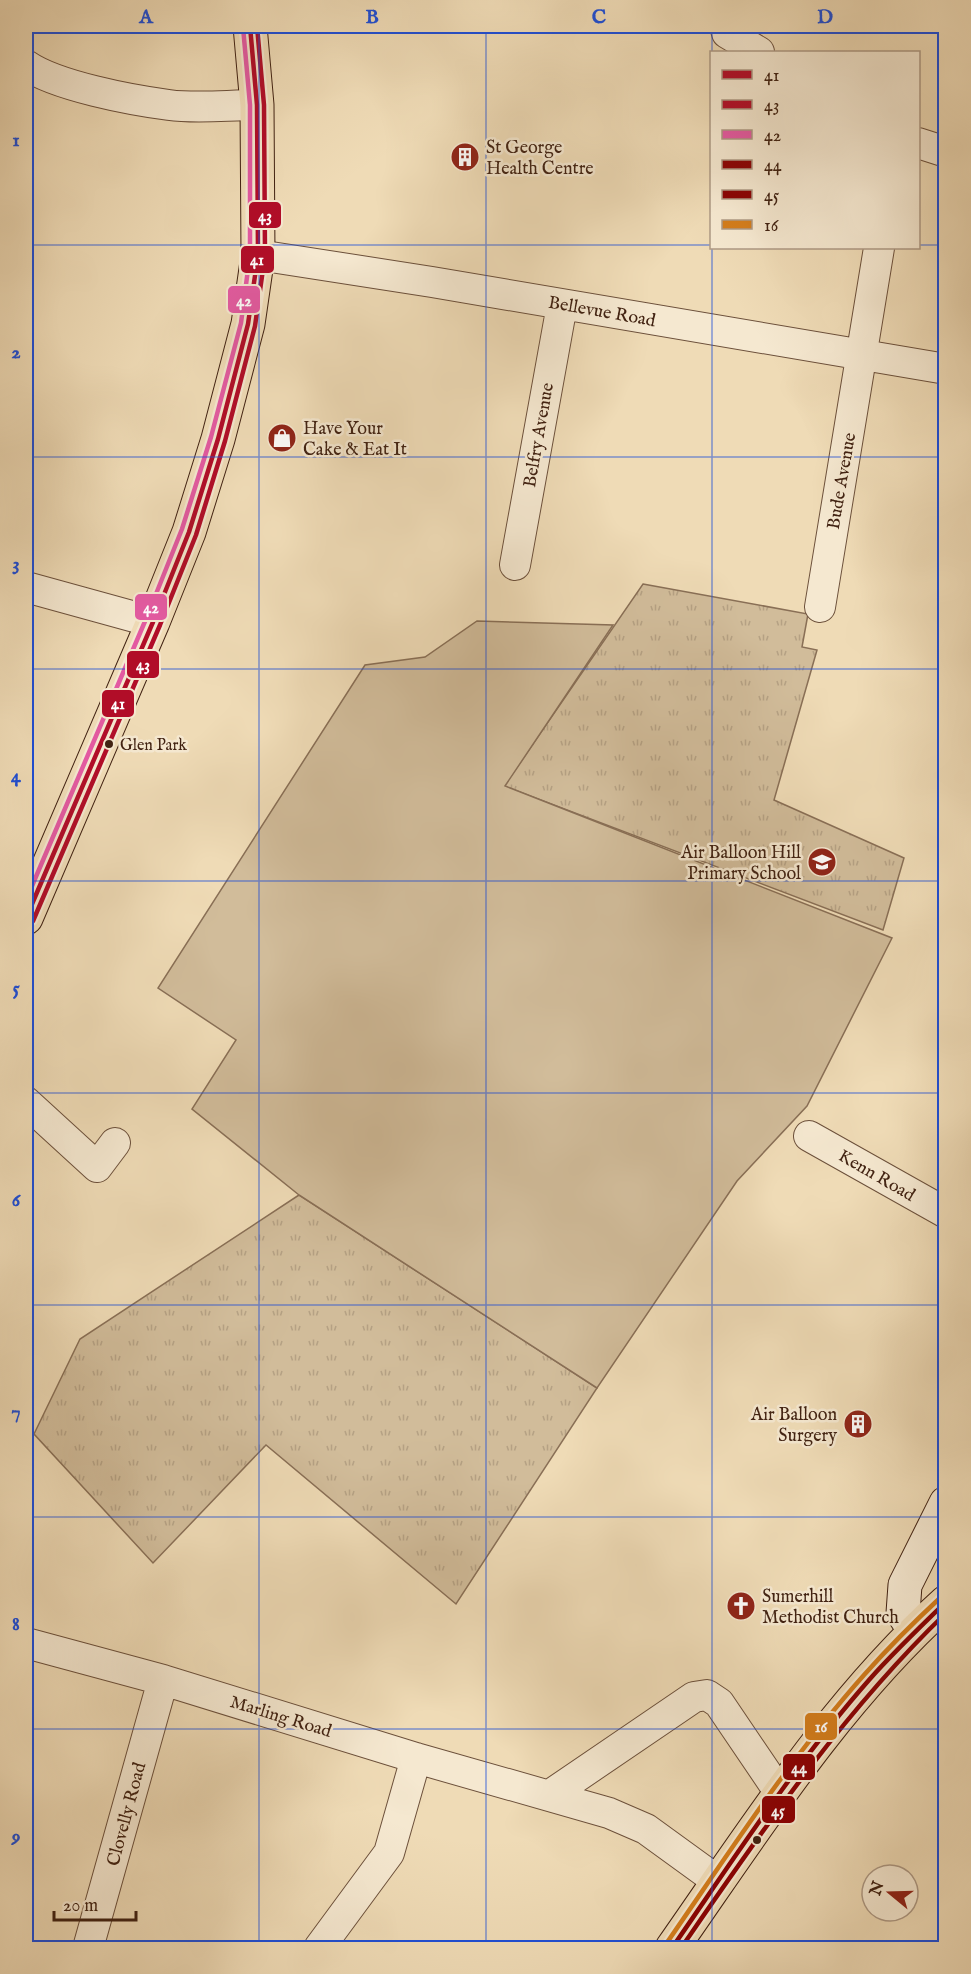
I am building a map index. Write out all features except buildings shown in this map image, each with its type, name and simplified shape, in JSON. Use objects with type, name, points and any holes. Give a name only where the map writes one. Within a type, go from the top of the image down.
[{"type":"main road","points":[[26,918],[153,622],[189,532],[218,439],[248,324],[258,255],[257,105],[250,26]]},
{"type":"main road","points":[[672,1948],[780,1793],[828,1730],[914,1630],[945,1602]]},
{"type":"street","points":[[725,26],[727,33],[757,51]]},
{"type":"street","points":[[26,65],[35,72],[90,90],[170,105],[257,105]]},
{"type":"street","points":[[920,144],[945,152]]},
{"type":"street","name":"Bude Avenue","points":[[820,607],[879,249]]},
{"type":"street","name":"Bellevue Road","points":[[258,255],[945,369]]},
{"type":"street","name":"Belfry Avenue","points":[[515,565],[562,305]]},
{"type":"street","points":[[26,587],[153,622]]},
{"type":"street","points":[[26,1102],[97,1167],[115,1143]]},
{"type":"street","name":"Kenn Road","points":[[809,1136],[945,1213]]},
{"type":"street","points":[[914,1630],[903,1613],[905,1585],[945,1503]]},
{"type":"street","name":"Marling Road","points":[[26,1643],[163,1680],[416,1758],[609,1813],[646,1829],[719,1882]]},
{"type":"street","name":"Clovelly Road","points":[[88,1948],[163,1680]]},
{"type":"street","points":[[550,1796],[694,1697],[707,1695],[719,1703],[780,1793]]},
{"type":"street","points":[[319,1948],[389,1853],[416,1758]]},
{"type":"green space","name":"Air Balloon Hill Primary School","points":[[643,584],[808,614],[802,647],[817,650],[774,800],[904,858],[883,930],[504,786]]},
{"type":"green space","points":[[477,621],[613,625],[505,786],[892,938],[807,1106],[737,1181],[597,1388],[299,1195],[192,1109],[236,1040],[158,988],[365,665],[425,657]]},
{"type":"green space","points":[[299,1195],[597,1388],[456,1604],[266,1445],[153,1563],[34,1434],[80,1339]]},
{"type":"transit line","name":"41","points":[[26,918],[153,622],[189,532],[218,439],[248,324],[258,255],[257,105],[250,26]]},
{"type":"transit line","name":"43","points":[[33,921],[160,625],[196,535],[225,441],[255,326],[265,255],[264,105],[257,26]]},
{"type":"transit line","name":"42","points":[[26,900],[182,529],[211,437],[241,323],[250,254],[250,105],[243,27]]},
{"type":"transit line","name":"16","points":[[666,1944],[761,1806],[811,1739],[873,1665],[941,1597]]},
{"type":"transit line","name":"44","points":[[672,1948],[816,1744],[878,1670],[946,1602]]},
{"type":"transit line","name":"45","points":[[681,1948],[773,1817],[838,1732],[908,1651],[946,1613]]},
{"type":"place","name":"St George Health Centre","points":[[465,157]]},
{"type":"place","name":"Have Your Cake & Eat It","points":[[282,438]]},
{"type":"place","name":"Glen Park","points":[[109,744]]},
{"type":"place","name":"Air Balloon Hill Primary School","points":[[822,862]]},
{"type":"place","name":"Air Balloon Surgery","points":[[858,1424]]},
{"type":"place","name":"Sumerhill Methodist Church","points":[[741,1606]]}]
